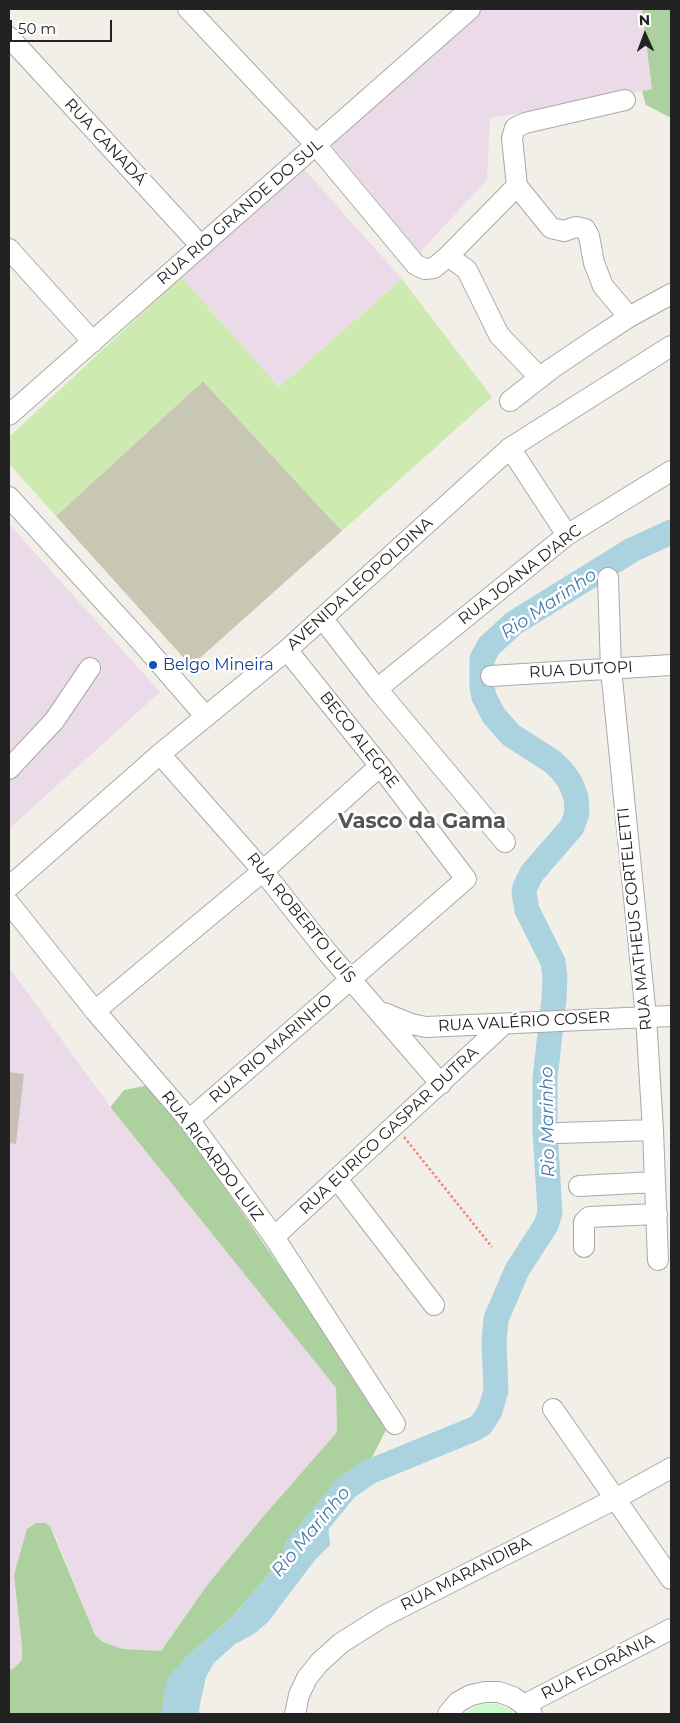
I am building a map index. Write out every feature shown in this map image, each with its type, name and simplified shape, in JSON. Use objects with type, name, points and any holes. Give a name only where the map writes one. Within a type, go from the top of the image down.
[{"type":"street","points":[[188,9],[316,145],[416,265],[425,270],[434,268],[448,256],[517,186]]},
{"type":"street","name":"RUA RIO GRANDE DO SUL","points":[[9,416],[470,9]]},
{"type":"street","name":"RUA CANADÁ","points":[[9,37],[201,246]]},
{"type":"street","points":[[625,100],[525,123],[515,128],[512,138],[517,186],[551,228],[564,231],[576,227],[584,229],[589,236],[594,263],[602,286],[629,317]]},
{"type":"street","points":[[9,249],[92,342]]},
{"type":"street","points":[[448,256],[467,270],[499,335],[540,378]]},
{"type":"street","points":[[510,401],[629,317],[671,294]]},
{"type":"street","name":"AVENIDA LEOPOLDINA","points":[[9,887],[160,754],[287,650],[510,448],[671,346]]},
{"type":"street","points":[[510,448],[567,535]]},
{"type":"street","name":"RUA JOANA D'ARC","points":[[377,689],[567,535],[671,471]]},
{"type":"street","points":[[9,497],[142,643],[206,717]]},
{"type":"street","name":"RUA MATHEUS CORTELETTI","points":[[608,578],[611,669],[646,1017],[658,1260]]},
{"type":"street","points":[[322,618],[377,689],[505,842]]},
{"type":"street","name":"BECO ALEGRE","points":[[287,650],[380,766],[466,879]]},
{"type":"street","name":"RUA DUTOPI","points":[[491,676],[671,665]]},
{"type":"street","points":[[9,769],[54,721],[90,668]]},
{"type":"street","name":"RUA ROBERTO LUÍS","points":[[160,754],[263,871],[322,946],[441,1084]]},
{"type":"street","points":[[95,1011],[263,871],[380,766]]},
{"type":"street","name":"RUA RIO MARINHO","points":[[189,1120],[466,879]]},
{"type":"street","name":"RUA RICARDO LUIZ","points":[[9,903],[95,1011],[189,1120],[274,1237],[395,1424]]},
{"type":"street","name":"RUA VALÉRIO COSER","points":[[380,1012],[411,1024],[426,1027],[671,1016]]},
{"type":"street","name":"RUA EURICO GASPAR DUTRA","points":[[274,1237],[504,1024]]},
{"type":"street","points":[[559,1133],[653,1130]]},
{"type":"street","points":[[337,1179],[434,1305]]},
{"type":"street","points":[[579,1186],[655,1182]]},
{"type":"street","points":[[584,1247],[584,1222],[589,1217],[657,1214]]},
{"type":"street","points":[[553,1409],[671,1579]]},
{"type":"street","name":"RUA MARANDIBA","points":[[295,1714],[299,1695],[307,1678],[319,1663],[341,1642],[384,1616],[671,1468]]},
{"type":"street","name":"RUA FLORÂNIA","points":[[528,1710],[671,1629]]},
{"type":"street","points":[[448,1714],[458,1702],[471,1695],[485,1692],[506,1694],[528,1710]]},
{"type":"path","points":[[396,1126],[492,1247]]},
{"type":"shaded area","points":[[479,9],[642,9],[652,89],[490,118],[487,180],[420,252],[328,141]]},
{"type":"shaded area","points":[[304,169],[402,279],[279,387],[181,277]]},
{"type":"shaded area","points":[[203,381],[342,531],[191,666],[56,516]]},
{"type":"shaded area","points":[[9,524],[160,692],[9,829]]},
{"type":"shaded area","points":[[9,967],[111,1108],[336,1388],[337,1432],[262,1518],[208,1584],[161,1651],[123,1649],[103,1642],[95,1635],[55,1535],[50,1526],[44,1523],[36,1523],[27,1530],[22,1660],[9,1670]]},
{"type":"green space","points":[[642,9],[671,9],[671,118],[646,105],[642,91],[652,89]]},
{"type":"green space","points":[[181,277],[279,387],[402,279],[492,397],[342,531],[203,381],[56,516],[9,464],[9,437]]},
{"type":"green space","points":[[149,1085],[159,1093],[389,1424],[362,1477],[296,1543],[231,1618],[186,1657],[171,1714],[9,1714],[9,1670],[22,1660],[14,1575],[27,1529],[36,1523],[45,1523],[50,1526],[95,1635],[103,1642],[123,1649],[161,1651],[208,1584],[262,1518],[337,1432],[336,1388],[111,1108],[124,1090]]},
{"type":"green space","points":[[485,1704],[496,1704],[506,1707],[515,1714],[465,1714],[475,1707]]},
{"type":"water","points":[[317,1522],[328,1524],[330,1545],[315,1560],[268,1622],[254,1634],[235,1644],[214,1663],[206,1677],[199,1714],[171,1714],[186,1657],[231,1618],[296,1543]]},
{"type":"building","points":[[9,1072],[24,1074],[16,1144],[9,1143]]},
{"type":"waterway","name":"Rio Marinho","points":[[296,1549],[346,1488],[369,1472],[474,1429],[481,1425],[490,1411],[496,1391],[494,1342],[496,1319],[517,1270],[546,1225],[550,1213],[545,1131],[545,1078],[555,976],[553,962],[527,910],[524,893],[532,873],[572,827],[577,813],[576,797],[570,782],[562,771],[553,762],[511,735],[494,716],[484,697],[482,659],[489,646],[514,623],[632,550],[671,532]]},
{"type":"waterway","name":"Rio Marinho","points":[[174,1714],[180,1682],[200,1661]]},
{"type":"place","name":"Belgo Mineira","points":[[153,665]]},
{"type":"district","name":"Vasco da Gama","points":[[422,822]]}]
